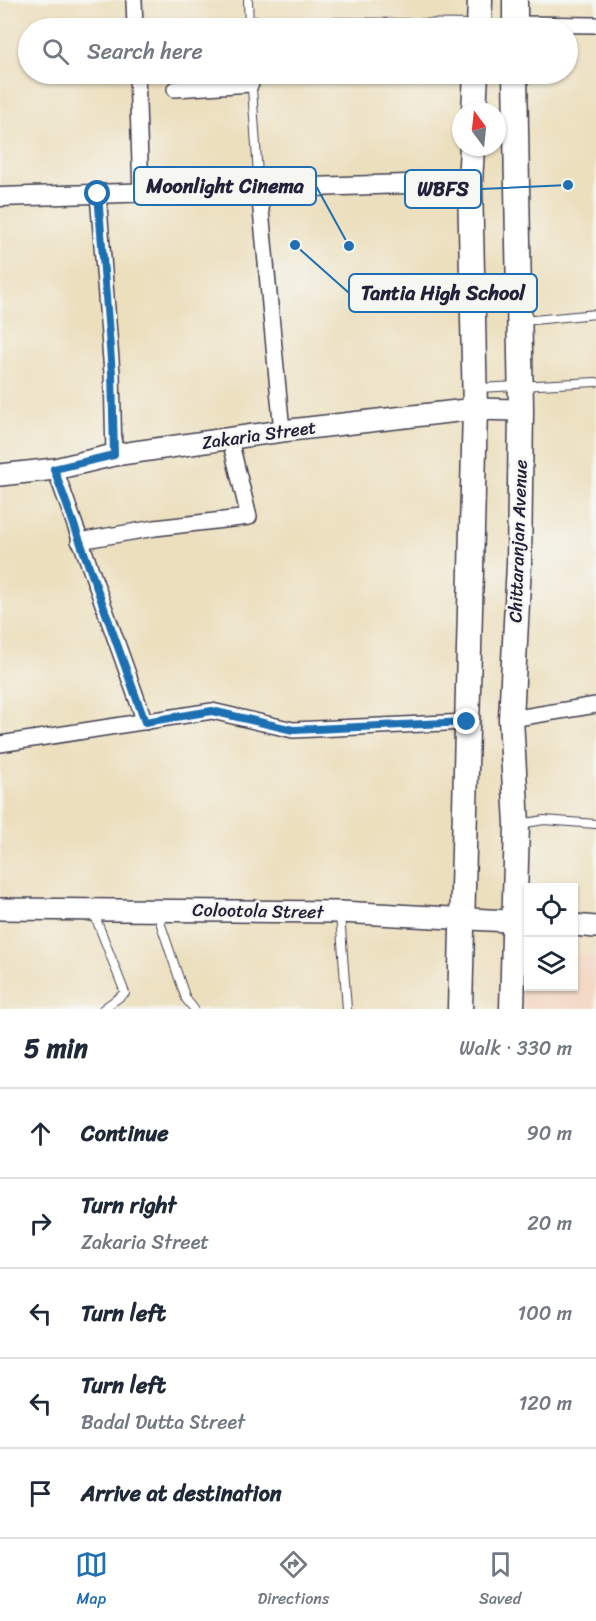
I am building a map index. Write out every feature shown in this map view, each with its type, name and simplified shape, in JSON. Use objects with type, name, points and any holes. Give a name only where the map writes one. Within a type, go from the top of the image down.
[{"type":"main road","points":[[479,18],[480,0]]},
{"type":"main road","points":[[515,0],[515,18]]},
{"type":"main road","points":[[474,102],[475,84]]},
{"type":"main road","name":"Chittaranjan Avenue","points":[[512,1009],[522,921],[511,719],[519,564],[521,399],[515,84]]},
{"type":"main road","points":[[460,1009],[464,918],[474,399],[471,156]]},
{"type":"main road","name":"Zakaria Street","points":[[0,475],[54,469],[114,455],[230,440],[474,399],[521,399]]},
{"type":"main road","name":"Colootola Street","points":[[0,909],[340,912],[522,921]]},
{"type":"main road","points":[[578,925],[596,927]]},
{"type":"street","points":[[134,0],[135,18]]},
{"type":"street","points":[[578,25],[596,25]]},
{"type":"street","points":[[137,84],[141,193]]},
{"type":"street","points":[[175,89],[213,84]]},
{"type":"street","points":[[0,197],[470,182]]},
{"type":"street","points":[[259,189],[282,430]]},
{"type":"street","points":[[98,194],[112,373],[114,455]]},
{"type":"street","points":[[79,541],[154,528],[249,517],[230,440]]},
{"type":"street","points":[[54,469],[145,722]]},
{"type":"street","points":[[511,719],[596,705]]},
{"type":"street","points":[[0,744],[212,711],[293,730],[467,722]]},
{"type":"lane","points":[[248,0],[249,18]]},
{"type":"lane","points":[[251,84],[259,189]]},
{"type":"lane","points":[[519,321],[596,314]]},
{"type":"lane","points":[[521,399],[596,382]]},
{"type":"lane","points":[[517,824],[544,820],[596,824]]},
{"type":"lane","points":[[92,910],[125,993],[103,1009]]},
{"type":"lane","points":[[156,910],[186,999],[194,1009]]},
{"type":"lane","points":[[340,912],[347,1009]]},
{"type":"shaded area","points":[[523,952],[524,991],[578,991],[578,954],[596,956],[596,1009],[517,1009]]},
{"type":"place","name":"WBFS","points":[[568,185]]},
{"type":"place","name":"Tantia High School","points":[[295,245]]},
{"type":"place","name":"Moonlight Cinema","points":[[349,246]]},
{"type":"route","points":[[98,194],[112,373],[114,455],[54,469],[145,722],[212,711],[293,730],[467,722]]}]
